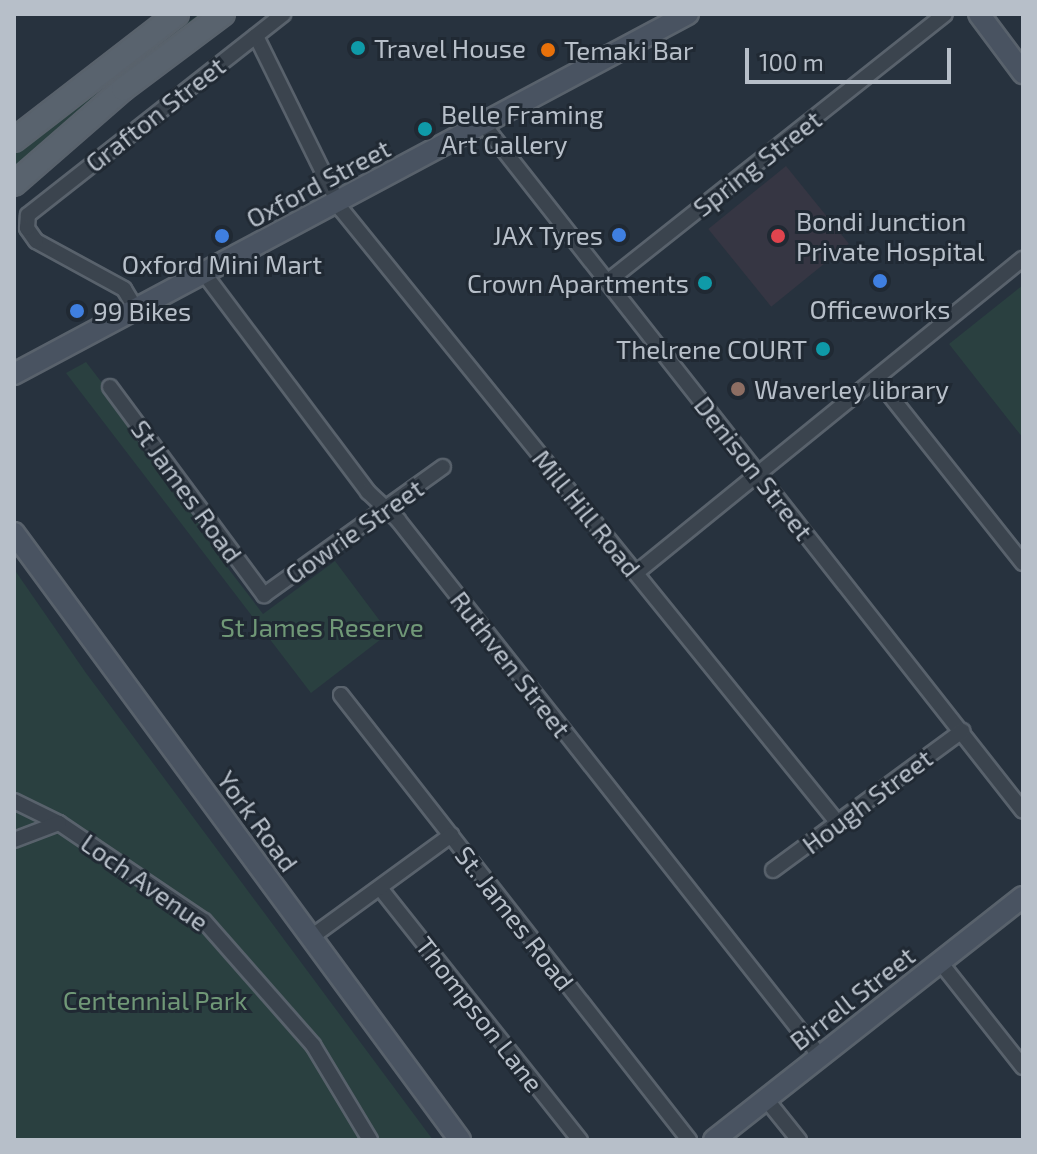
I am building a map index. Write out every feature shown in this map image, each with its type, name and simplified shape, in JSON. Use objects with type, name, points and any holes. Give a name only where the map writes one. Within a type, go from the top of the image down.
[{"type":"main road","points":[[14,140],[177,14]]},
{"type":"main road","points":[[14,184],[123,89],[223,14]]},
{"type":"main road","name":"Oxford Street","points":[[14,374],[688,14]]},
{"type":"main road","points":[[979,14],[1023,73]]},
{"type":"main road","name":"York Road","points":[[14,533],[460,1140]]},
{"type":"main road","name":"Birrell Street","points":[[714,1140],[1023,897]]},
{"type":"street","name":"Grafton Street","points":[[136,309],[124,289],[36,241],[27,228],[28,215],[283,14]]},
{"type":"street","name":"Spring Street","points":[[607,282],[945,14]]},
{"type":"street","name":"Mill Hill Road","points":[[256,36],[338,203],[837,822]]},
{"type":"street","name":"Denison Street","points":[[484,125],[1023,811]]},
{"type":"street","points":[[636,573],[760,476],[1023,259]]},
{"type":"street","name":"Ruthven Street","points":[[203,272],[385,509],[820,1056]]},
{"type":"street","points":[[877,379],[1023,563]]},
{"type":"street","name":"St James Road","points":[[110,387],[264,595]]},
{"type":"street","name":"Gowrie Street","points":[[264,595],[443,467]]},
{"type":"street","name":"St. James Road","points":[[341,695],[689,1140]]},
{"type":"street","name":"Hough Street","points":[[773,870],[962,731]]},
{"type":"street","name":"Loch Avenue","points":[[14,801],[59,823],[204,921],[256,973],[313,1045],[370,1140]]},
{"type":"street","points":[[14,840],[59,823]]},
{"type":"street","points":[[310,938],[451,835]]},
{"type":"street","name":"Thompson Lane","points":[[380,888],[580,1140]]},
{"type":"street","points":[[940,962],[1023,1067]]},
{"type":"street","points":[[766,1099],[799,1140]]},
{"type":"shaded area","name":"Bondi Junction Private Hospital","points":[[786,166],[849,244],[771,307],[708,229]]},
{"type":"green space","points":[[199,14],[205,14],[123,74],[14,170],[14,155],[54,121]]},
{"type":"green space","points":[[1023,285],[1022,362],[1023,438],[949,344]]},
{"type":"green space","name":"St James Reserve","points":[[86,362],[172,474],[214,550],[263,614],[335,561],[389,633],[311,693],[66,373]]},
{"type":"green space","name":"Centennial Park","points":[[14,569],[86,673],[433,1140],[14,1140]]},
{"type":"place","name":"Travel House","points":[[358,48]]},
{"type":"place","name":"Temaki Bar","points":[[548,50]]},
{"type":"place","name":"Belle Framing Art Gallery","points":[[425,129]]},
{"type":"place","name":"JAX Tyres","points":[[619,235]]},
{"type":"place","name":"Oxford Mini Mart","points":[[222,236]]},
{"type":"place","name":"Bondi Junction Private Hospital","points":[[778,236]]},
{"type":"place","name":"Officeworks","points":[[880,281]]},
{"type":"place","name":"Crown Apartments","points":[[705,283]]},
{"type":"place","name":"99 Bikes","points":[[77,311]]},
{"type":"place","name":"Thelrene COURT","points":[[823,349]]},
{"type":"place","name":"Waverley library","points":[[738,389]]}]
